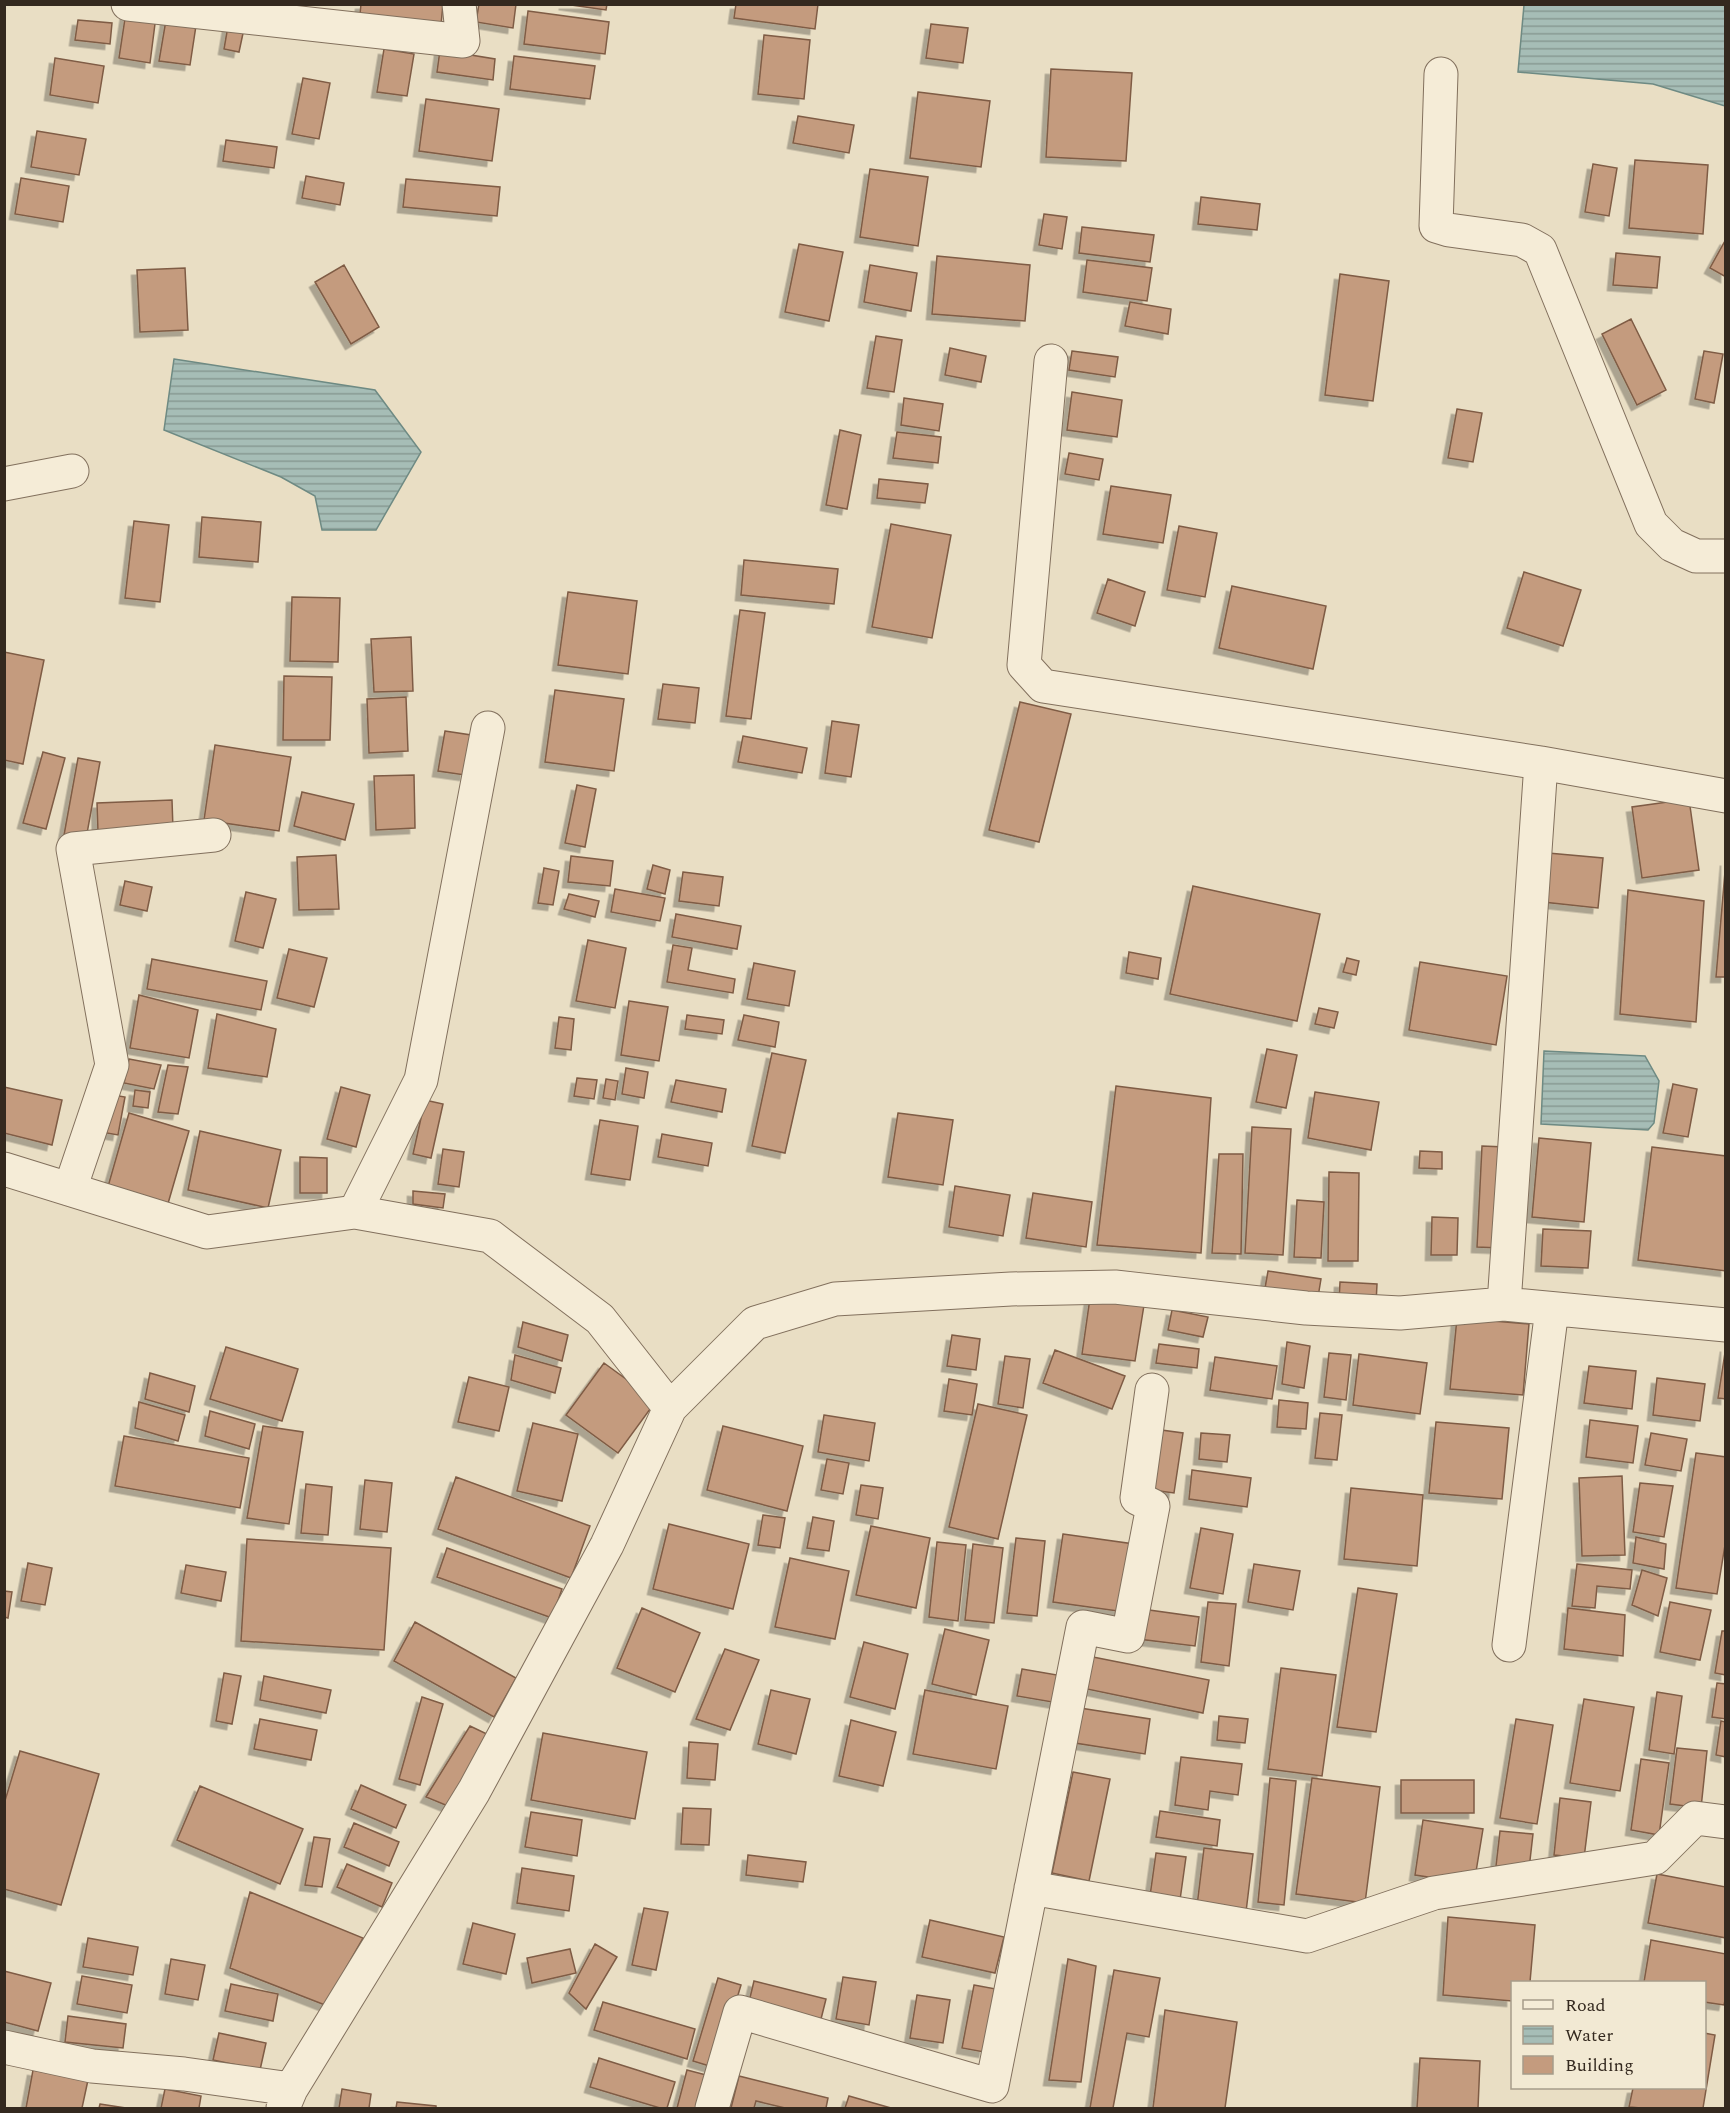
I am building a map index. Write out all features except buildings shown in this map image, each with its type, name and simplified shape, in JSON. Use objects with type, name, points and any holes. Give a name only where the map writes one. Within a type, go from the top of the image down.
[{"type":"street","points":[[128,4],[463,41],[459,4]]},
{"type":"street","points":[[1441,74],[1436,226],[1449,230],[1522,240],[1540,250],[1652,524],[1672,545],[1696,556],[1725,556]]},
{"type":"street","points":[[1051,361],[1024,665],[1043,686],[1541,763],[1725,796]]},
{"type":"street","points":[[4,484],[72,471]]},
{"type":"street","points":[[355,1212],[421,1080],[488,728]]},
{"type":"street","points":[[1504,1304],[1541,763]]},
{"type":"street","points":[[70,1189],[112,1065],[72,849],[214,835]]},
{"type":"street","points":[[4,1169],[207,1232],[355,1212],[490,1236],[600,1319],[670,1408]]},
{"type":"street","points":[[4,2047],[92,2067],[184,2074],[287,2099],[474,1791],[607,1545],[670,1408],[755,1323],[835,1299],[1011,1289],[1115,1287],[1306,1308],[1400,1313],[1504,1304],[1725,1325]]},
{"type":"street","points":[[1509,1646],[1552,1309]]},
{"type":"street","points":[[712,2109],[740,2012],[992,2086],[1083,1627],[1128,1636],[1153,1506],[1137,1498],[1152,1390]]},
{"type":"street","points":[[1031,1888],[1306,1936],[1434,1893],[1655,1858],[1695,1818],[1725,1822]]},
{"type":"water","points":[[1524,5],[1725,5],[1725,106],[1653,84],[1518,72]]},
{"type":"water","points":[[174,359],[375,390],[421,452],[376,530],[322,530],[315,496],[281,477],[164,430]]},
{"type":"water","points":[[1544,1051],[1645,1056],[1659,1081],[1654,1123],[1648,1130],[1541,1124]]}]
